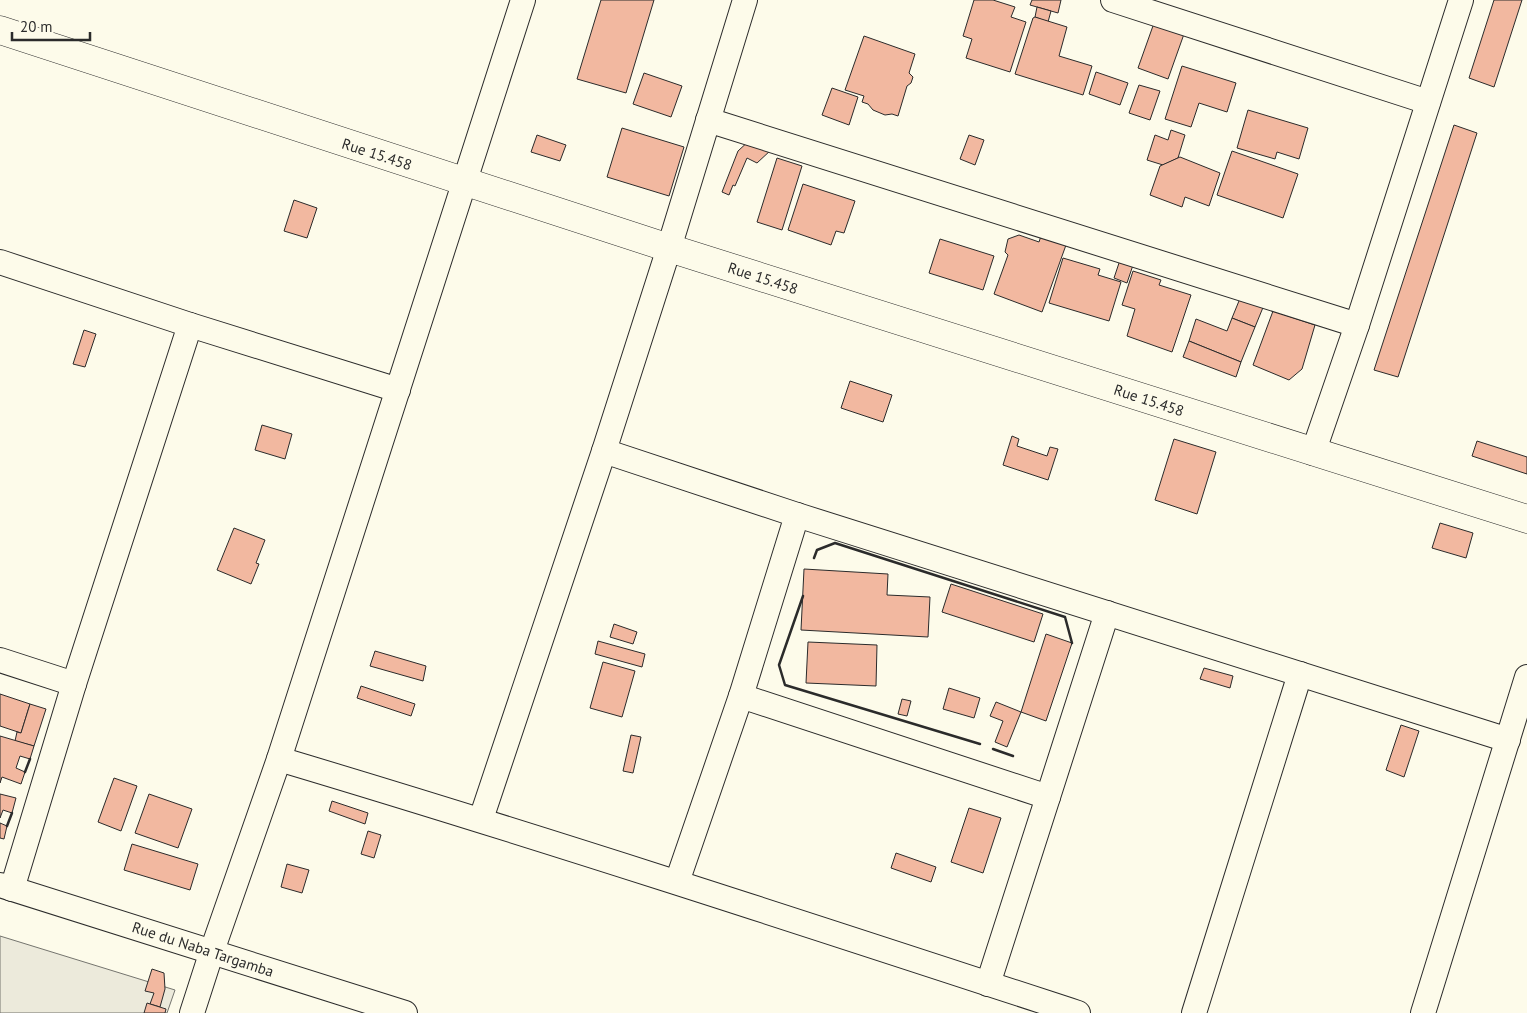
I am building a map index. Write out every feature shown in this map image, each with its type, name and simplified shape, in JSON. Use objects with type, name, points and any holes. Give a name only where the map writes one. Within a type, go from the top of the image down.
[{"type":"main road","name":"Rue 15.458","points":[[0,30],[669,248],[1313,453],[1527,519]]},
{"type":"street","points":[[192,1013],[279,759],[523,0]]},
{"type":"street","points":[[481,819],[604,451],[746,0]]},
{"type":"street","points":[[1113,0],[1428,102]]},
{"type":"street","points":[[1313,453],[1357,325],[1461,0]]},
{"type":"street","points":[[708,120],[1357,325]]},
{"type":"street","points":[[0,262],[190,325],[398,390]]},
{"type":"street","points":[[6,887],[190,325]]},
{"type":"street","points":[[604,451],[797,515],[1508,740]]},
{"type":"street","points":[[677,882],[741,696],[797,515]]},
{"type":"street","points":[[988,984],[1107,613]]},
{"type":"street","points":[[0,660],[74,684]]},
{"type":"street","points":[[1194,1013],[1300,674]]},
{"type":"street","points":[[1423,1013],[1527,677]]},
{"type":"street","points":[[741,696],[1048,797]]},
{"type":"street","points":[[279,759],[481,819],[1078,1013]]},
{"type":"street","name":"Rue du Naba Targamba","points":[[6,887],[405,1013]]},
{"type":"shaded area","points":[[0,936],[175,990],[167,1013],[0,1013]]},
{"type":"building","points":[[601,0],[654,0],[626,93],[577,79]]},
{"type":"building","points":[[974,0],[993,0],[1015,7],[1011,17],[1026,22],[1010,72],[966,58],[972,39],[963,36]]},
{"type":"building","points":[[1032,0],[1061,0],[1058,13],[1030,5]]},
{"type":"building","points":[[1494,0],[1522,0],[1494,87],[1469,78]]},
{"type":"building","points":[[1037,7],[1051,11],[1048,22],[1035,17]]},
{"type":"building","points":[[1033,18],[1067,27],[1059,56],[1092,66],[1083,95],[1015,74]]},
{"type":"building","points":[[1154,23],[1184,34],[1168,79],[1138,68]]},
{"type":"building","points":[[864,36],[915,54],[909,73],[913,77],[911,83],[907,86],[898,116],[892,114],[885,115],[873,110],[868,104],[862,102],[864,96],[845,90]]},
{"type":"building","points":[[1182,66],[1236,83],[1227,112],[1199,103],[1191,127],[1165,119]]},
{"type":"building","points":[[1096,72],[1128,83],[1120,105],[1089,94]]},
{"type":"building","points":[[644,73],[682,86],[671,117],[633,104]]},
{"type":"building","points":[[1139,85],[1160,91],[1150,120],[1129,113]]},
{"type":"building","points":[[832,88],[858,97],[849,125],[822,115]]},
{"type":"building","points":[[1248,110],[1308,128],[1299,159],[1277,152],[1275,159],[1237,148]]},
{"type":"building","points":[[1454,125],[1477,133],[1398,377],[1374,370]]},
{"type":"building","points":[[622,128],[684,147],[669,196],[607,177]]},
{"type":"building","points":[[1171,130],[1185,135],[1178,158],[1163,165],[1147,160],[1155,135],[1168,140]]},
{"type":"building","points":[[537,135],[566,145],[560,161],[531,152]]},
{"type":"building","points":[[969,135],[984,140],[975,165],[960,159]]},
{"type":"building","points":[[751,139],[771,150],[757,163],[747,158],[729,195],[722,192],[738,151]]},
{"type":"building","points":[[1232,151],[1298,174],[1283,218],[1217,195]]},
{"type":"building","points":[[1180,157],[1220,173],[1209,206],[1185,197],[1182,207],[1150,195],[1160,166]]},
{"type":"building","points":[[777,158],[802,166],[782,230],[757,222]]},
{"type":"building","points":[[803,184],[855,201],[844,233],[836,231],[831,245],[788,230]]},
{"type":"building","points":[[294,200],[317,208],[307,238],[284,231]]},
{"type":"building","points":[[1019,235],[1039,242],[1041,236],[1066,245],[1042,312],[994,294],[1008,255],[1005,252],[1008,239]]},
{"type":"building","points":[[940,239],[994,256],[983,290],[929,273]]},
{"type":"building","points":[[1121,257],[1134,262],[1127,283],[1114,278]]},
{"type":"building","points":[[1063,258],[1100,269],[1098,275],[1121,282],[1109,321],[1049,303]]},
{"type":"building","points":[[1133,271],[1161,280],[1159,285],[1191,295],[1172,352],[1127,336],[1135,309],[1122,305]]},
{"type":"building","points":[[1241,296],[1264,305],[1255,327],[1232,318]]},
{"type":"building","points":[[1273,311],[1315,325],[1302,369],[1289,380],[1253,365]]},
{"type":"building","points":[[1232,318],[1255,327],[1241,362],[1189,341],[1196,319],[1227,331]]},
{"type":"building","points":[[84,330],[96,334],[85,367],[73,364]]},
{"type":"building","points":[[1189,341],[1241,362],[1236,377],[1183,357]]},
{"type":"building","points":[[850,381],[892,395],[883,422],[841,408]]},
{"type":"building","points":[[262,425],[292,434],[285,459],[255,450]]},
{"type":"building","points":[[1012,436],[1019,439],[1017,446],[1047,456],[1050,447],[1058,449],[1048,480],[1003,465]]},
{"type":"building","points":[[1174,439],[1216,452],[1197,514],[1155,500]]},
{"type":"building","points":[[1477,441],[1527,457],[1527,474],[1472,456]]},
{"type":"building","points":[[1440,523],[1473,533],[1466,558],[1432,548]]},
{"type":"building","points":[[234,528],[265,540],[256,563],[259,564],[251,584],[217,570]]},
{"type":"building","points":[[804,569],[888,574],[887,595],[930,597],[928,637],[801,630]]},
{"type":"building","points":[[951,584],[1043,614],[1034,642],[942,612]]},
{"type":"building","points":[[614,624],[637,632],[633,644],[610,637]]},
{"type":"building","points":[[1046,634],[1072,643],[1046,721],[1021,712]]},
{"type":"building","points":[[598,641],[645,654],[642,667],[595,654]]},
{"type":"building","points":[[808,642],[877,645],[876,686],[806,683]]},
{"type":"building","points":[[375,651],[426,666],[423,681],[370,666]]},
{"type":"building","points":[[603,662],[635,671],[622,717],[590,708]]},
{"type":"building","points":[[1204,668],[1233,676],[1230,688],[1200,679]]},
{"type":"building","points":[[361,686],[415,704],[411,716],[357,698]]},
{"type":"building","points":[[949,688],[980,698],[974,718],[943,709]]},
{"type":"building","points":[[0,694],[30,704],[21,733],[0,726]]},
{"type":"building","points":[[902,699],[911,701],[907,716],[898,714]]},
{"type":"building","points":[[996,702],[1021,712],[1007,747],[995,742],[1003,721],[990,716]]},
{"type":"building","points":[[30,704],[46,709],[34,746],[15,741],[17,732],[21,733]]},
{"type":"building","points":[[1401,725],[1419,731],[1404,777],[1386,770]]},
{"type":"building","points":[[631,735],[641,737],[633,773],[623,771]]},
{"type":"building","points":[[0,736],[34,746],[30,759],[20,756],[16,768],[25,772],[21,784],[2,777],[0,783]]},
{"type":"building","points":[[114,778],[137,786],[121,831],[98,822]]},
{"type":"building","points":[[0,794],[16,798],[12,813],[3,810],[0,818]]},
{"type":"building","points":[[149,794],[192,809],[178,848],[135,833]]},
{"type":"building","points":[[332,801],[368,813],[365,824],[329,811]]},
{"type":"building","points":[[969,808],[1001,818],[983,873],[951,862]]},
{"type":"building","points":[[0,823],[7,826],[4,839],[0,838]]},
{"type":"building","points":[[368,831],[381,835],[374,858],[361,854]]},
{"type":"building","points":[[132,844],[198,864],[190,890],[124,870]]},
{"type":"building","points":[[896,853],[936,867],[931,882],[891,868]]},
{"type":"building","points":[[287,864],[309,870],[302,893],[281,887]]},
{"type":"building","points":[[152,969],[164,973],[165,989],[160,1007],[150,1004],[154,993],[145,991]]},
{"type":"building","points":[[147,1003],[166,1009],[165,1013],[144,1013]]},
{"type":"wall","points":[[814,558],[817,550],[835,543],[1065,617],[1072,643]]},
{"type":"wall","points":[[803,596],[779,665],[785,685],[980,744]]},
{"type":"wall","points":[[993,749],[1013,756]]},
{"type":"wall","points":[[25,772],[30,759]]},
{"type":"wall","points":[[7,826],[12,813]]}]
